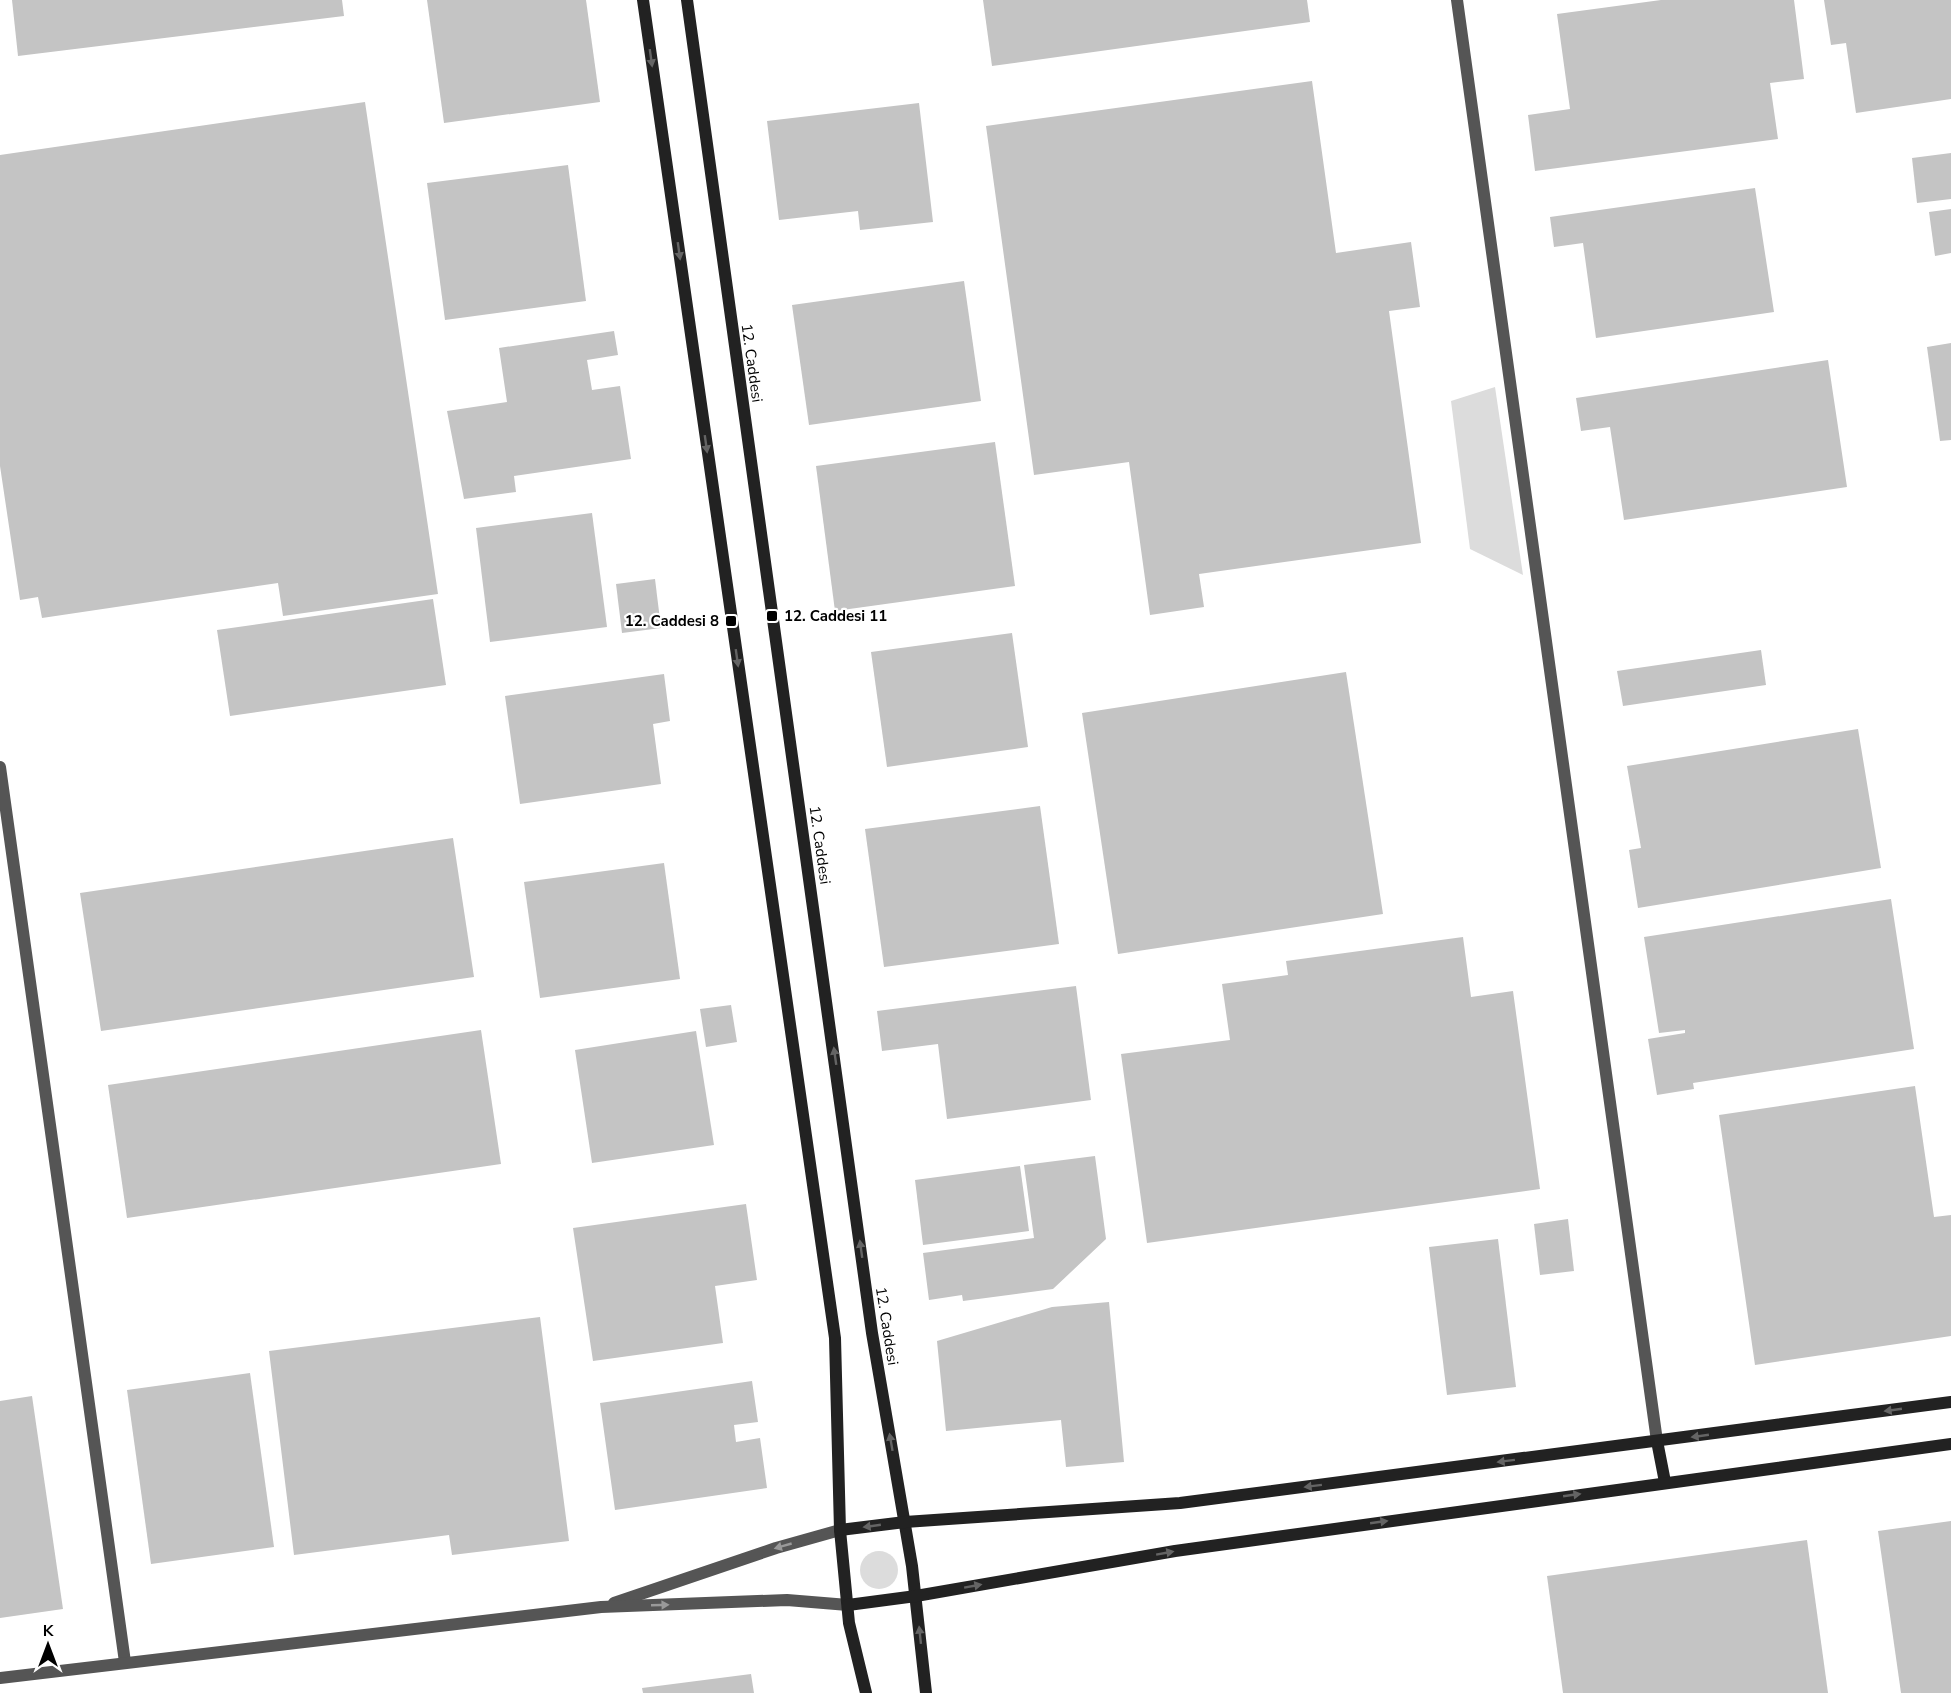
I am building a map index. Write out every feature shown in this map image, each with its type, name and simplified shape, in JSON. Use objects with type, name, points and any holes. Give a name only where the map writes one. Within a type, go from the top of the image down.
[{"type":"street","points":[[643,0],[835,1338],[840,1530],[849,1623],[866,1693]]},
{"type":"street","name":"12. Caddesi","points":[[687,0],[872,1333],[916,1596],[926,1693]]},
{"type":"street","points":[[1457,0],[1657,1441],[1665,1482]]},
{"type":"street","points":[[0,767],[125,1662]]},
{"type":"street","points":[[602,1607],[776,1548],[840,1530],[905,1522],[1180,1503],[1951,1402]]},
{"type":"street","points":[[0,1678],[602,1607],[787,1600],[848,1605],[916,1596],[1175,1551],[1951,1444]]},
{"type":"shaded area","points":[[1495,387],[1523,575],[1470,549],[1451,401]]},
{"type":"shaded area","points":[[879,1551],[893,1556],[898,1570],[893,1584],[879,1589],[865,1584],[860,1570],[865,1556]]},
{"type":"building","points":[[12,0],[342,0],[344,16],[18,56]]},
{"type":"building","points":[[427,0],[586,0],[600,102],[444,123]]},
{"type":"building","points":[[983,0],[1307,0],[1310,22],[992,66]]},
{"type":"building","points":[[1661,0],[1794,0],[1804,79],[1770,83],[1778,139],[1535,171],[1528,115],[1570,109],[1557,14]]},
{"type":"building","points":[[1824,0],[1951,0],[1951,99],[1856,113],[1846,43],[1831,45]]},
{"type":"building","points":[[1312,81],[1336,253],[1411,242],[1420,307],[1389,311],[1421,543],[1199,574],[1204,607],[1150,615],[1129,462],[1034,475],[986,126]]},
{"type":"building","points":[[365,102],[438,594],[283,616],[278,583],[42,618],[38,597],[20,600],[0,466],[0,155]]},
{"type":"building","points":[[919,103],[933,222],[860,230],[858,211],[779,220],[767,121]]},
{"type":"building","points":[[1951,153],[1951,199],[1917,203],[1912,158]]},
{"type":"building","points":[[568,165],[586,301],[445,320],[427,183]]},
{"type":"building","points":[[1755,188],[1774,312],[1596,338],[1583,243],[1554,247],[1550,217]]},
{"type":"building","points":[[1951,209],[1951,253],[1935,256],[1929,212]]},
{"type":"building","points":[[964,281],[981,401],[809,425],[792,305]]},
{"type":"building","points":[[614,331],[618,355],[587,360],[592,390],[620,386],[631,459],[514,476],[516,492],[464,499],[447,411],[507,402],[499,348]]},
{"type":"building","points":[[1951,343],[1951,440],[1940,441],[1927,347]]},
{"type":"building","points":[[1828,360],[1847,487],[1624,520],[1610,427],[1581,431],[1576,398]]},
{"type":"building","points":[[995,442],[1015,586],[835,611],[816,466]]},
{"type":"building","points":[[592,513],[607,627],[490,642],[476,528]]},
{"type":"building","points":[[655,579],[661,628],[622,633],[616,584]]},
{"type":"building","points":[[433,599],[446,685],[230,716],[217,630]]},
{"type":"building","points":[[1012,633],[1028,747],[887,767],[871,652]]},
{"type":"building","points":[[1761,650],[1766,685],[1623,706],[1617,671]]},
{"type":"building","points":[[1346,672],[1383,914],[1118,954],[1082,713]]},
{"type":"building","points":[[664,674],[670,721],[653,724],[661,784],[520,804],[505,696]]},
{"type":"building","points":[[1858,729],[1881,868],[1638,908],[1629,850],[1641,848],[1627,766]]},
{"type":"building","points":[[1040,806],[1059,944],[884,967],[865,829]]},
{"type":"building","points":[[453,838],[474,977],[101,1031],[80,893]]},
{"type":"building","points":[[664,863],[680,979],[540,998],[524,882]]},
{"type":"building","points":[[1891,899],[1914,1049],[1693,1083],[1694,1089],[1657,1095],[1648,1039],[1685,1033],[1685,1030],[1659,1033],[1644,937]]},
{"type":"building","points":[[1463,937],[1471,997],[1513,991],[1540,1189],[1147,1243],[1121,1054],[1230,1040],[1222,984],[1288,975],[1286,961]]},
{"type":"building","points":[[1076,986],[1091,1100],[947,1119],[938,1044],[882,1051],[877,1011]]},
{"type":"building","points":[[731,1005],[737,1042],[706,1047],[700,1009]]},
{"type":"building","points":[[481,1030],[501,1164],[127,1218],[108,1085]]},
{"type":"building","points":[[696,1031],[714,1145],[592,1163],[575,1050]]},
{"type":"building","points":[[1915,1086],[1934,1217],[1951,1215],[1951,1336],[1755,1365],[1719,1115]]},
{"type":"building","points":[[1095,1156],[1106,1239],[1053,1289],[963,1301],[962,1295],[929,1300],[923,1253],[1034,1238],[1024,1165]]},
{"type":"building","points":[[1020,1166],[1029,1231],[923,1245],[915,1180]]},
{"type":"building","points":[[746,1204],[757,1280],[715,1286],[723,1343],[593,1361],[573,1228]]},
{"type":"building","points":[[1568,1219],[1574,1271],[1540,1275],[1534,1224]]},
{"type":"building","points":[[1498,1239],[1516,1387],[1447,1395],[1429,1247]]},
{"type":"building","points":[[1109,1302],[1124,1462],[1066,1467],[1061,1420],[946,1431],[937,1341],[1052,1307]]},
{"type":"building","points":[[540,1317],[569,1541],[452,1555],[449,1535],[294,1555],[269,1351]]},
{"type":"building","points":[[250,1373],[274,1547],[151,1564],[127,1390]]},
{"type":"building","points":[[752,1381],[758,1422],[734,1425],[736,1442],[760,1438],[767,1488],[615,1510],[600,1403]]},
{"type":"building","points":[[32,1396],[63,1609],[0,1618],[0,1401]]},
{"type":"building","points":[[1951,1521],[1951,1693],[1901,1693],[1878,1531]]},
{"type":"building","points":[[1807,1540],[1828,1693],[1563,1693],[1547,1576]]},
{"type":"building","points":[[751,1674],[754,1693],[643,1693],[642,1688]]},
{"type":"place","name":"12. Caddesi 11","points":[[772,616]]},
{"type":"place","name":"12. Caddesi 8","points":[[731,621]]}]
